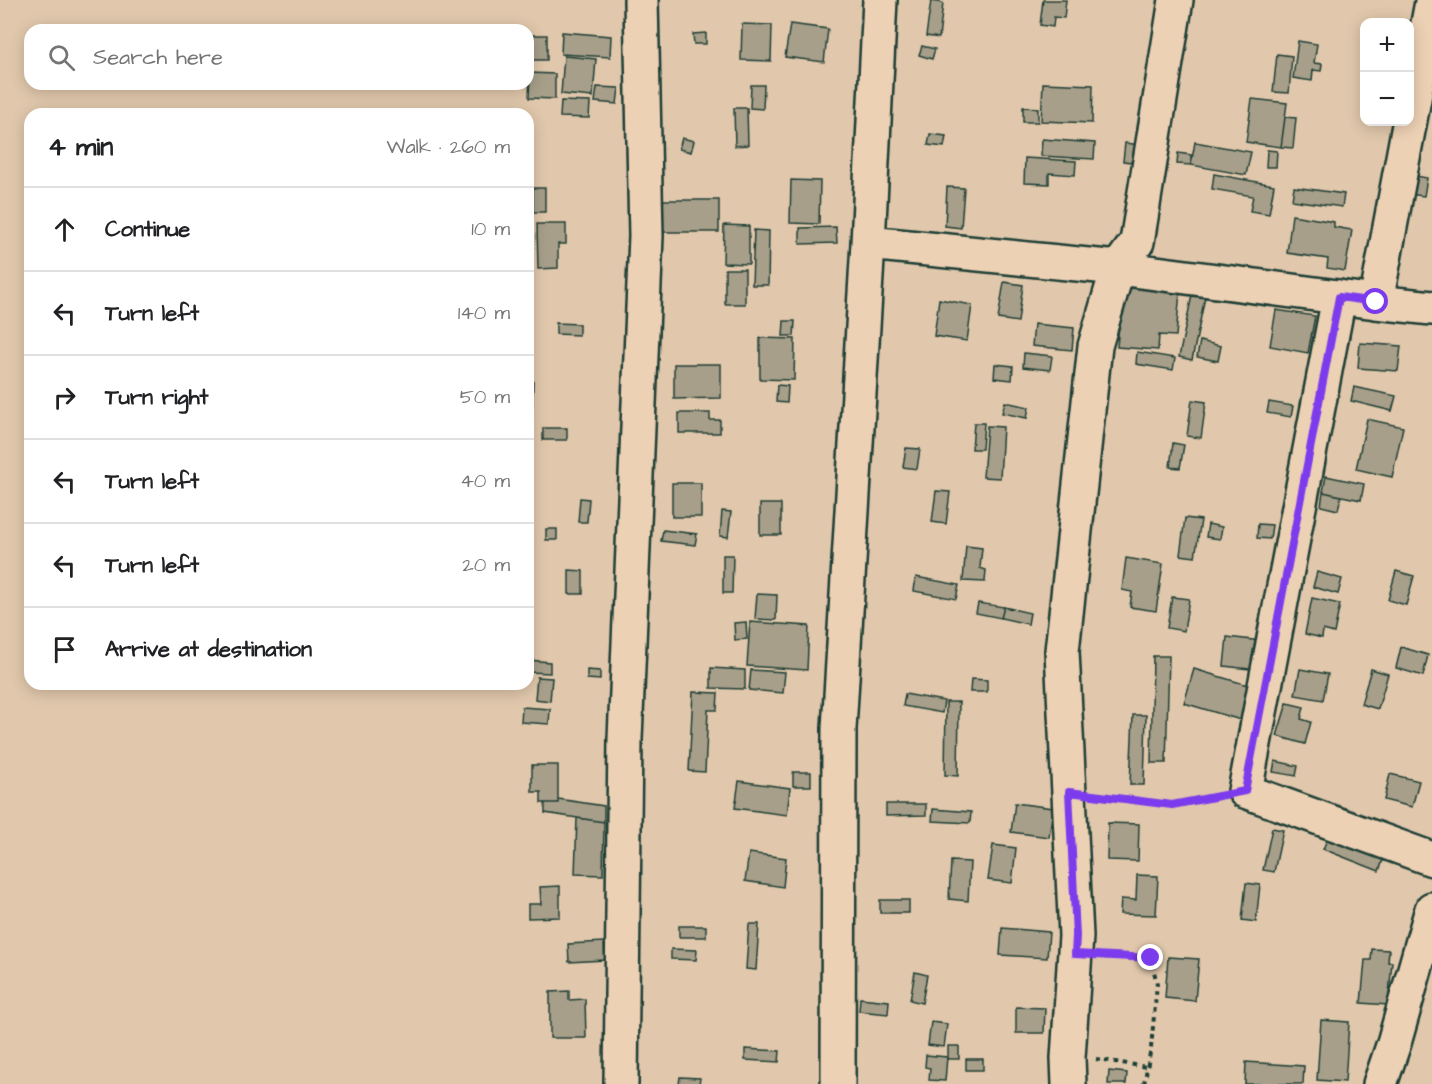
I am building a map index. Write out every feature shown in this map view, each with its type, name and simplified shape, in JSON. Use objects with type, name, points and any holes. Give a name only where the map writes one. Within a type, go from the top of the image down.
[{"type":"street","points":[[621,1084],[624,740],[646,236],[641,0]]},
{"type":"street","points":[[838,1084],[839,729],[880,0]]},
{"type":"street","points":[[1069,1071],[1076,936],[1062,651],[1095,346],[1118,268],[1137,242],[1176,0]]},
{"type":"street","points":[[1376,302],[1432,2]]},
{"type":"street","points":[[868,243],[1118,268],[1432,308]]},
{"type":"street","points":[[1339,297],[1245,791],[1432,859]]},
{"type":"street","points":[[1380,1084],[1432,909]]},
{"type":"street","points":[[1394,1043],[1398,1084]]},
{"type":"path","points":[[1069,792],[1172,805],[1245,791]]},
{"type":"path","points":[[1075,954],[1151,958],[1157,984],[1144,1084]]},
{"type":"path","points":[[1069,1071],[1101,1059],[1147,1067]]},
{"type":"building","points":[[1043,0],[1066,0],[1064,18],[1054,17],[1053,27],[1040,25]]},
{"type":"building","points":[[931,1],[943,3],[939,38],[926,36]]},
{"type":"building","points":[[742,24],[772,25],[771,61],[741,60]]},
{"type":"building","points":[[790,24],[828,29],[824,62],[785,57]]},
{"type":"building","points":[[562,32],[611,36],[610,57],[561,54]]},
{"type":"building","points":[[706,33],[706,44],[694,44],[693,34]]},
{"type":"building","points":[[534,35],[547,35],[547,60],[534,60]]},
{"type":"building","points":[[1298,41],[1317,44],[1314,63],[1322,64],[1321,71],[1313,70],[1312,81],[1293,78]]},
{"type":"building","points":[[922,46],[935,49],[932,59],[919,55]]},
{"type":"building","points":[[1277,54],[1292,56],[1289,93],[1273,92]]},
{"type":"building","points":[[564,56],[596,59],[593,97],[561,94]]},
{"type":"building","points":[[534,73],[555,74],[555,99],[529,98],[529,90],[534,90]]},
{"type":"building","points":[[1043,83],[1093,85],[1092,123],[1041,121]]},
{"type":"building","points":[[751,85],[764,85],[763,109],[750,108]]},
{"type":"building","points":[[597,87],[619,88],[617,104],[595,102]]},
{"type":"building","points":[[1252,99],[1287,103],[1281,147],[1246,142]]},
{"type":"building","points":[[561,101],[590,102],[589,118],[560,117]]},
{"type":"building","points":[[1023,107],[1038,108],[1038,122],[1023,122]]},
{"type":"building","points":[[734,108],[747,108],[748,145],[735,146]]},
{"type":"building","points":[[1285,117],[1296,118],[1293,148],[1281,147]]},
{"type":"building","points":[[930,134],[946,136],[944,147],[928,145]]},
{"type":"building","points":[[682,138],[694,141],[691,152],[679,149]]},
{"type":"building","points":[[1042,139],[1095,143],[1094,159],[1041,156]]},
{"type":"building","points":[[1195,142],[1251,152],[1246,175],[1191,165]]},
{"type":"building","points":[[1125,143],[1140,145],[1139,163],[1123,161]]},
{"type":"building","points":[[1267,150],[1277,151],[1276,167],[1266,167]]},
{"type":"building","points":[[1178,153],[1191,155],[1191,165],[1177,164]]},
{"type":"building","points":[[1025,158],[1076,161],[1075,175],[1049,173],[1049,184],[1024,183]]},
{"type":"building","points":[[1214,174],[1274,185],[1269,214],[1250,211],[1253,196],[1212,189]]},
{"type":"building","points":[[1411,175],[1427,178],[1424,196],[1408,194]]},
{"type":"building","points":[[791,180],[820,181],[819,224],[790,223]]},
{"type":"building","points":[[947,187],[964,188],[961,228],[945,226]]},
{"type":"building","points":[[1294,187],[1344,194],[1342,207],[1292,200]]},
{"type":"building","points":[[534,188],[545,188],[545,212],[534,212]]},
{"type":"building","points":[[663,200],[719,200],[719,232],[663,232]]},
{"type":"building","points":[[1292,215],[1334,222],[1334,227],[1352,230],[1345,271],[1327,268],[1328,259],[1287,253]]},
{"type":"building","points":[[537,224],[566,224],[566,244],[558,244],[558,268],[538,269]]},
{"type":"building","points":[[724,225],[749,226],[749,264],[723,263]]},
{"type":"building","points":[[836,227],[837,243],[800,244],[800,228]]},
{"type":"building","points":[[754,230],[769,231],[768,285],[752,285]]},
{"type":"building","points":[[725,269],[745,269],[745,304],[725,304]]},
{"type":"building","points":[[1004,282],[1023,285],[1018,322],[998,319]]},
{"type":"building","points":[[1122,287],[1180,291],[1176,336],[1159,335],[1158,350],[1117,347]]},
{"type":"building","points":[[1192,295],[1205,297],[1192,360],[1179,357]]},
{"type":"building","points":[[939,299],[972,305],[967,341],[934,336]]},
{"type":"building","points":[[1276,310],[1315,316],[1308,353],[1270,346]]},
{"type":"building","points":[[784,321],[795,321],[794,336],[783,336]]},
{"type":"building","points":[[556,323],[579,324],[579,335],[556,334]]},
{"type":"building","points":[[1034,324],[1074,328],[1072,350],[1032,346]]},
{"type":"building","points":[[760,338],[795,339],[794,380],[760,379]]},
{"type":"building","points":[[1200,341],[1221,346],[1218,361],[1197,357]]},
{"type":"building","points":[[1360,343],[1401,346],[1398,371],[1358,368]]},
{"type":"building","points":[[1137,352],[1175,358],[1173,370],[1136,364]]},
{"type":"building","points":[[1024,353],[1052,356],[1050,370],[1023,367]]},
{"type":"building","points":[[674,364],[721,364],[721,398],[674,399]]},
{"type":"building","points":[[995,364],[1013,366],[1012,380],[994,378]]},
{"type":"building","points":[[777,385],[788,386],[787,403],[776,402]]},
{"type":"building","points":[[1354,387],[1396,396],[1392,411],[1351,401]]},
{"type":"building","points":[[1192,400],[1206,402],[1201,438],[1187,436]]},
{"type":"building","points":[[1005,402],[1029,407],[1027,418],[1002,413]]},
{"type":"building","points":[[1269,402],[1293,406],[1291,417],[1267,413]]},
{"type":"building","points":[[679,413],[710,413],[710,420],[720,420],[720,433],[679,433]]},
{"type":"building","points":[[1367,419],[1403,427],[1392,477],[1356,469]]},
{"type":"building","points":[[974,423],[984,423],[982,449],[972,449]]},
{"type":"building","points":[[987,426],[1003,427],[1000,478],[983,477]]},
{"type":"building","points":[[543,428],[567,428],[567,440],[543,440]]},
{"type":"building","points":[[1173,443],[1184,445],[1180,468],[1170,467]]},
{"type":"building","points":[[906,448],[920,449],[917,469],[903,467]]},
{"type":"building","points":[[1326,476],[1364,484],[1361,500],[1323,492]]},
{"type":"building","points":[[672,483],[701,483],[701,517],[672,517]]},
{"type":"building","points":[[936,491],[950,492],[946,524],[932,522]]},
{"type":"building","points":[[1323,492],[1341,496],[1338,510],[1321,506]]},
{"type":"building","points":[[580,498],[589,499],[587,522],[578,522]]},
{"type":"building","points":[[760,504],[781,504],[781,535],[760,535]]},
{"type":"building","points":[[722,511],[731,512],[728,537],[720,536]]},
{"type":"building","points":[[1185,518],[1201,520],[1195,557],[1180,555]]},
{"type":"building","points":[[1208,524],[1222,527],[1220,539],[1206,537]]},
{"type":"building","points":[[1258,524],[1272,525],[1270,539],[1257,538]]},
{"type":"building","points":[[546,529],[557,529],[557,540],[546,540]]},
{"type":"building","points":[[663,530],[697,534],[695,545],[661,541]]},
{"type":"building","points":[[966,546],[982,548],[980,568],[986,570],[985,582],[963,581]]},
{"type":"building","points":[[723,555],[733,555],[732,593],[723,593]]},
{"type":"building","points":[[1126,558],[1163,564],[1156,611],[1130,607],[1132,592],[1122,590]]},
{"type":"building","points":[[569,570],[583,571],[583,594],[569,594]]},
{"type":"building","points":[[1396,571],[1414,576],[1406,605],[1388,600]]},
{"type":"building","points":[[1317,572],[1342,579],[1338,594],[1313,587]]},
{"type":"building","points":[[916,577],[959,585],[956,599],[914,591]]},
{"type":"building","points":[[757,594],[777,595],[776,620],[755,619]]},
{"type":"building","points":[[1172,597],[1189,599],[1184,631],[1167,628]]},
{"type":"building","points":[[1312,598],[1340,604],[1334,633],[1323,630],[1322,638],[1305,634]]},
{"type":"building","points":[[978,603],[1004,607],[1001,618],[976,613]]},
{"type":"building","points":[[1004,607],[1030,613],[1028,624],[1001,618]]},
{"type":"building","points":[[746,622],[747,639],[735,640],[734,623]]},
{"type":"building","points":[[750,622],[809,626],[807,670],[747,666]]},
{"type":"building","points":[[1227,637],[1261,641],[1258,670],[1224,666]]},
{"type":"building","points":[[1401,647],[1428,655],[1423,676],[1396,668]]},
{"type":"building","points":[[1153,656],[1169,656],[1166,763],[1151,763]]},
{"type":"building","points":[[534,661],[550,662],[550,673],[534,672]]},
{"type":"building","points":[[711,668],[745,670],[745,689],[711,688]]},
{"type":"building","points":[[1194,669],[1254,687],[1244,721],[1184,703]]},
{"type":"building","points":[[1300,669],[1328,674],[1323,700],[1295,695]]},
{"type":"building","points":[[1371,669],[1388,674],[1378,709],[1361,704]]},
{"type":"building","points":[[587,670],[600,671],[600,680],[587,679]]},
{"type":"building","points":[[751,670],[785,672],[783,693],[749,690]]},
{"type":"building","points":[[537,677],[552,678],[550,701],[535,699]]},
{"type":"building","points":[[971,679],[987,680],[987,692],[970,692]]},
{"type":"building","points":[[693,692],[718,693],[717,710],[708,710],[705,772],[689,771]]},
{"type":"building","points":[[905,694],[944,701],[942,713],[903,706]]},
{"type":"building","points":[[946,702],[959,702],[958,776],[945,775]]},
{"type":"building","points":[[1287,703],[1304,707],[1301,719],[1311,722],[1305,744],[1277,736]]},
{"type":"building","points":[[522,707],[550,709],[549,724],[521,722]]},
{"type":"building","points":[[1133,715],[1146,715],[1144,785],[1130,785]]},
{"type":"building","points":[[1275,761],[1298,766],[1296,776],[1273,772]]},
{"type":"building","points":[[532,765],[558,765],[558,803],[541,803],[541,792],[532,792]]},
{"type":"building","points":[[793,772],[811,772],[811,786],[793,786]]},
{"type":"building","points":[[1390,774],[1419,781],[1412,807],[1384,800]]},
{"type":"building","points":[[739,781],[790,788],[787,815],[735,808]]},
{"type":"building","points":[[558,799],[604,806],[604,822],[545,813],[545,803],[558,803]]},
{"type":"building","points":[[1015,803],[1053,808],[1049,837],[1011,832]]},
{"type":"building","points":[[886,804],[926,804],[926,815],[886,816]]},
{"type":"building","points":[[933,809],[971,812],[970,823],[932,821]]},
{"type":"building","points":[[577,818],[604,822],[603,875],[575,874]]},
{"type":"building","points":[[1108,823],[1139,824],[1138,861],[1107,860]]},
{"type":"building","points":[[1272,828],[1283,830],[1274,872],[1263,870]]},
{"type":"building","points":[[1329,835],[1384,857],[1379,871],[1323,849]]},
{"type":"building","points":[[993,845],[1016,848],[1012,883],[988,880]]},
{"type":"building","points":[[749,853],[786,858],[783,887],[745,881]]},
{"type":"building","points":[[951,861],[970,862],[968,901],[949,899]]},
{"type":"building","points":[[1137,875],[1158,876],[1156,915],[1120,914],[1121,899],[1136,900]]},
{"type":"building","points":[[1246,883],[1260,885],[1256,922],[1242,920]]},
{"type":"building","points":[[560,886],[560,917],[528,918],[528,904],[541,904],[540,887]]},
{"type":"building","points":[[880,900],[909,900],[909,913],[880,913]]},
{"type":"building","points":[[749,924],[759,924],[756,970],[746,969]]},
{"type":"building","points":[[679,926],[706,926],[706,937],[679,937]]},
{"type":"building","points":[[1002,928],[1049,932],[1047,958],[1000,955]]},
{"type":"building","points":[[604,942],[605,960],[569,962],[568,944]]},
{"type":"building","points":[[671,949],[697,950],[696,960],[671,959]]},
{"type":"building","points":[[1372,949],[1389,950],[1388,962],[1392,962],[1388,1005],[1361,1003],[1365,960],[1371,960]]},
{"type":"building","points":[[1168,957],[1199,959],[1195,1001],[1165,998]]},
{"type":"building","points":[[915,972],[927,975],[922,1003],[910,1000]]},
{"type":"building","points":[[569,991],[569,1000],[585,999],[586,1038],[550,1038],[550,992]]},
{"type":"building","points":[[860,998],[889,1001],[888,1014],[859,1011]]},
{"type":"building","points":[[1016,1007],[1045,1008],[1044,1033],[1016,1033]]},
{"type":"building","points":[[1321,1020],[1349,1022],[1345,1082],[1317,1080]]},
{"type":"building","points":[[931,1022],[947,1024],[944,1047],[928,1045]]},
{"type":"building","points":[[948,1046],[959,1046],[959,1059],[948,1059]]},
{"type":"building","points":[[745,1049],[780,1051],[779,1062],[745,1060]]},
{"type":"building","points":[[926,1055],[947,1057],[945,1081],[929,1080],[930,1068],[925,1067]]},
{"type":"building","points":[[966,1059],[983,1059],[983,1070],[966,1070]]},
{"type":"building","points":[[1246,1062],[1304,1066],[1303,1084],[1245,1084]]},
{"type":"building","points":[[1109,1071],[1127,1073],[1126,1084],[1108,1084]]},
{"type":"building","points":[[680,1077],[700,1078],[699,1084],[679,1084]]},
{"type":"route","points":[[1151,958],[1075,954],[1069,792],[1172,805],[1245,791],[1339,297],[1376,302]]}]
